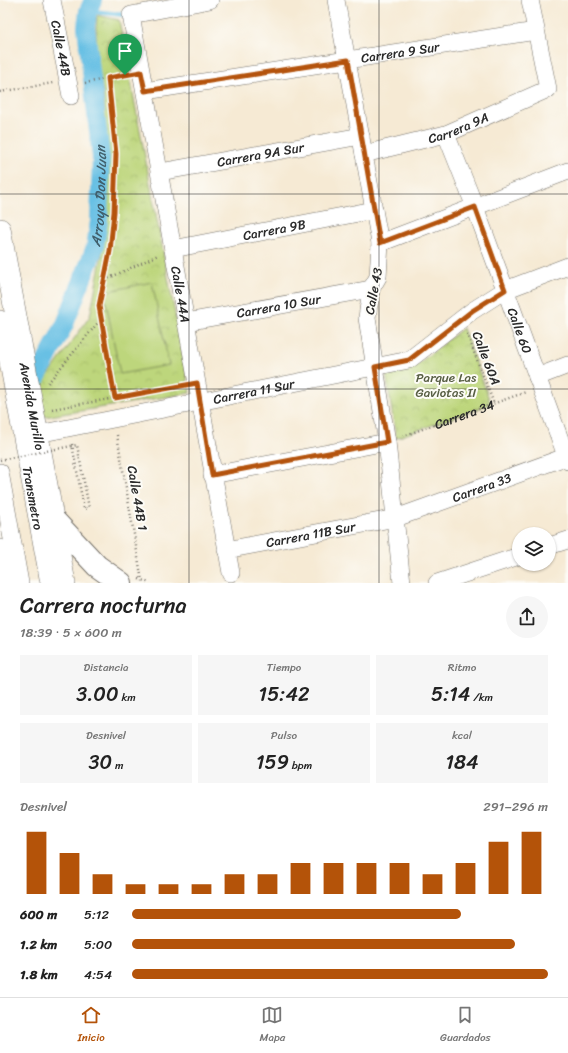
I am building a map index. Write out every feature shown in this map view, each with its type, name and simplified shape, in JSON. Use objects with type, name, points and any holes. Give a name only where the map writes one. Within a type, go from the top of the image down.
[{"type":"highway","points":[[53,519],[89,559],[106,574],[128,580]]},
{"type":"main road","name":"Avenida Murillo","points":[[0,229],[33,407],[44,439],[53,519],[65,583]]},
{"type":"main road","points":[[0,550],[6,583]]},
{"type":"street","name":"Calle 44B","points":[[52,0],[73,87]]},
{"type":"street","name":"Calle 44A","points":[[210,0],[131,15],[160,172],[212,475],[231,573]]},
{"type":"street","name":"Calle 43","points":[[336,0],[380,243],[378,277],[371,289],[367,318],[387,442],[402,583]]},
{"type":"street","points":[[530,0],[536,31]]},
{"type":"street","name":"Carrera 9 Sur","points":[[145,91],[536,31]]},
{"type":"street","name":"Carrera 9A","points":[[364,154],[446,134],[548,89],[536,31]]},
{"type":"street","name":"Calle 60","points":[[446,134],[475,207],[567,458]]},
{"type":"street","name":"Carrera 9A Sur","points":[[160,172],[361,136]]},
{"type":"street","points":[[380,243],[568,172]]},
{"type":"street","name":"Carrera 9B","points":[[173,249],[374,210]]},
{"type":"street","name":"Carrera 11 Sur","points":[[44,439],[114,418],[409,360],[461,319],[505,290],[568,266]]},
{"type":"street","name":"Carrera 10 Sur","points":[[186,322],[371,289]]},
{"type":"street","name":"Transmetro","points":[[0,319],[49,583]]},
{"type":"street","points":[[539,382],[568,365]]},
{"type":"street","points":[[212,475],[387,442]]},
{"type":"street","name":"Carrera 33","points":[[396,518],[567,458]]},
{"type":"street","points":[[0,472],[20,583]]},
{"type":"street","name":"Carrera 11B Sur","points":[[226,550],[396,518]]},
{"type":"street","points":[[556,544],[568,540]]},
{"type":"street","points":[[437,583],[512,558]]},
{"type":"path","points":[[0,92],[73,87],[108,78],[141,72]]},
{"type":"path","points":[[108,78],[116,154],[114,212],[110,251],[99,306],[115,398]]},
{"type":"path","points":[[104,280],[173,249]]},
{"type":"path","points":[[33,407],[101,318]]},
{"type":"path","name":"Calle 60A","points":[[461,319],[494,404]]},
{"type":"path","name":"Carrera 34","points":[[387,442],[494,404],[539,382]]},
{"type":"path","points":[[33,407],[115,398],[197,383]]},
{"type":"path","name":"Calle 44B 1","points":[[114,418],[142,581]]},
{"type":"path","points":[[44,439],[52,451]]},
{"type":"path","points":[[0,460],[77,445],[89,508],[84,509],[71,439]]},
{"type":"path","points":[[128,580],[150,583]]},
{"type":"green space","points":[[97,15],[119,20],[190,393],[44,417],[38,390],[90,316],[103,248],[107,215],[108,157],[103,93],[97,65]]},
{"type":"green space","points":[[152,282],[169,365],[120,374],[104,292]]},
{"type":"green space","name":"Parque Las Gaviotas II","points":[[463,328],[491,404],[396,438],[386,374],[414,367]]},
{"type":"waterway","name":"Arroyo Don Juan","points":[[36,380],[65,324],[95,247],[99,221],[101,157],[86,27],[88,11],[93,0]]},
{"type":"waterway","points":[[88,11],[128,15]]},
{"type":"route","points":[[348,60],[380,243],[475,207],[505,290],[472,311],[409,360],[375,367],[387,442],[212,475],[197,383],[115,398],[99,306],[110,251],[114,212],[116,154],[108,78],[125,75],[141,72],[145,91],[348,60]]}]
